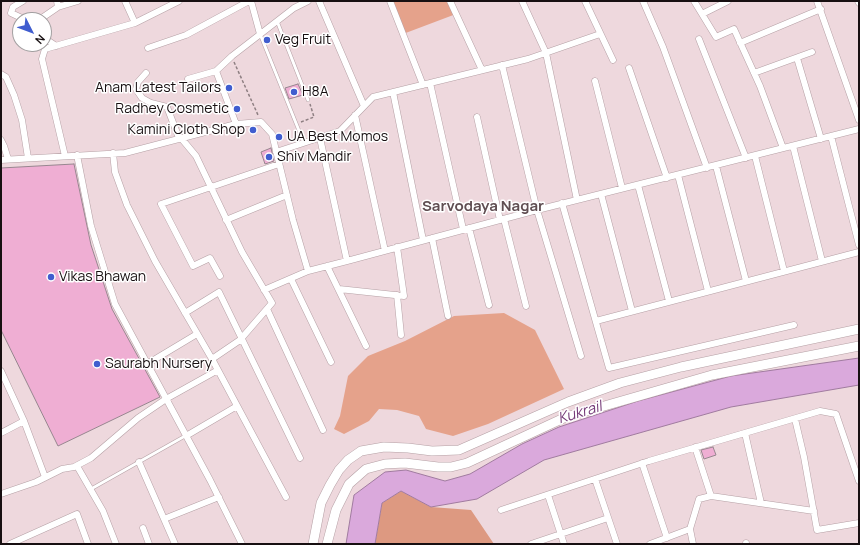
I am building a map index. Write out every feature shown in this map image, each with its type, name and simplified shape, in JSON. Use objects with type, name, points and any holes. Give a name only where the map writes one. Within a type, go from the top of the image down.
[{"type":"street","points":[[12,13],[13,7],[23,1]]},
{"type":"street","points":[[48,12],[58,4],[78,1]]},
{"type":"street","points":[[125,1],[135,22]]},
{"type":"street","points":[[65,156],[42,59],[44,49],[135,22],[178,1]]},
{"type":"street","points":[[148,48],[186,35],[250,1],[260,34]]},
{"type":"street","points":[[188,79],[216,71],[232,56],[294,8],[308,1]]},
{"type":"street","points":[[319,1],[364,106]]},
{"type":"street","points":[[390,1],[423,85]]},
{"type":"street","points":[[522,1],[546,53],[577,200]]},
{"type":"street","points":[[585,1],[613,60]]},
{"type":"street","points":[[643,1],[663,47],[707,168]]},
{"type":"street","points":[[694,1],[716,37],[734,29],[760,86],[783,148]]},
{"type":"street","points":[[702,14],[728,1]]},
{"type":"street","points":[[817,1],[859,120]]},
{"type":"street","points":[[452,2],[482,70]]},
{"type":"street","points":[[740,42],[821,9]]},
{"type":"street","points":[[276,152],[340,131],[373,97],[528,59],[600,34]]},
{"type":"street","points":[[699,39],[746,158]]},
{"type":"street","points":[[52,43],[56,46]]},
{"type":"street","points":[[754,73],[812,52]]},
{"type":"street","points":[[797,58],[821,139]]},
{"type":"street","points":[[502,65],[537,210],[581,356]]},
{"type":"street","points":[[629,68],[667,178]]},
{"type":"street","points":[[216,71],[236,124]]},
{"type":"street","points":[[146,73],[138,82],[136,89],[142,98],[151,103],[167,106],[180,138],[196,156],[242,252],[272,304],[243,338],[212,359]]},
{"type":"street","points":[[1,74],[6,77],[14,95],[22,120],[28,158]]},
{"type":"street","points":[[595,81],[622,188]]},
{"type":"street","points":[[430,83],[466,229],[489,305]]},
{"type":"street","points":[[393,92],[423,240]]},
{"type":"street","points":[[355,115],[385,251]]},
{"type":"street","points":[[477,117],[502,219],[526,306]]},
{"type":"street","points":[[1,140],[4,146],[4,160],[113,153],[125,152],[236,124],[261,122],[272,134],[308,272]]},
{"type":"street","points":[[264,290],[308,272],[423,240],[562,203],[716,166],[859,129]]},
{"type":"street","points":[[832,136],[859,246]]},
{"type":"street","points":[[320,138],[347,261]]},
{"type":"street","points":[[793,146],[822,261]]},
{"type":"street","points":[[113,153],[114,172],[127,205],[155,262],[212,359],[286,497]]},
{"type":"street","points":[[77,155],[91,226],[115,304],[219,497],[242,544]]},
{"type":"street","points":[[755,156],[784,271]]},
{"type":"street","points":[[220,276],[210,258],[193,266],[161,204],[279,164]]},
{"type":"street","points":[[716,166],[746,281]]},
{"type":"street","points":[[678,175],[708,291]]},
{"type":"street","points":[[638,184],[669,301]]},
{"type":"street","points":[[601,194],[632,311]]},
{"type":"street","points":[[226,220],[287,195]]},
{"type":"street","points":[[562,203],[609,368],[794,325]]},
{"type":"street","points":[[432,238],[448,316]]},
{"type":"street","points":[[339,290],[404,296],[397,248]]},
{"type":"street","points":[[596,321],[859,252]]},
{"type":"street","points":[[328,266],[366,346]]},
{"type":"street","points":[[291,279],[331,362]]},
{"type":"street","points":[[185,313],[219,292],[243,338],[300,458]]},
{"type":"street","points":[[397,295],[401,335]]},
{"type":"street","points":[[268,309],[323,430]]},
{"type":"street","points":[[313,544],[321,503],[330,485],[339,470],[348,460],[361,451],[384,447],[408,448],[432,452],[459,450],[568,402],[620,383],[681,367],[859,329]]},
{"type":"street","points":[[147,364],[197,334]]},
{"type":"street","points":[[327,544],[336,510],[349,484],[366,469],[385,464],[405,463],[451,467],[467,463],[566,417],[712,375],[859,346]]},
{"type":"street","points":[[1,494],[62,469],[77,466],[91,458],[138,418],[166,399],[218,370]]},
{"type":"street","points":[[1,371],[24,421],[45,477]]},
{"type":"street","points":[[186,436],[237,406]]},
{"type":"street","points":[[501,510],[642,463],[820,411],[836,414],[859,481]]},
{"type":"street","points":[[795,419],[804,457],[817,530],[859,523]]},
{"type":"street","points":[[1,434],[24,421]]},
{"type":"street","points":[[745,433],[761,503]]},
{"type":"street","points":[[695,447],[711,496]]},
{"type":"street","points":[[139,462],[175,544]]},
{"type":"street","points":[[642,463],[668,538]]},
{"type":"street","points":[[77,466],[103,511],[116,544]]},
{"type":"street","points":[[595,479],[617,544]]},
{"type":"street","points":[[548,495],[564,544]]},
{"type":"street","points":[[693,544],[690,530],[699,499],[711,496],[814,510]]},
{"type":"street","points":[[164,519],[219,497]]},
{"type":"street","points":[[10,544],[77,514],[88,544]]},
{"type":"street","points":[[531,544],[608,518]]},
{"type":"street","points":[[143,528],[149,544]]},
{"type":"street","points":[[650,544],[690,530]]},
{"type":"lane","points":[[277,21],[308,100]]},
{"type":"lane","points":[[260,34],[304,143]]},
{"type":"lane","points":[[91,489],[186,436]]},
{"type":"path","points":[[232,56],[261,122]]},
{"type":"path","points":[[297,124],[314,118],[308,100]]},
{"type":"shaded area","points":[[390,1],[450,1],[456,14],[403,34]]},
{"type":"shaded area","points":[[504,313],[535,330],[564,389],[488,424],[453,436],[426,429],[419,416],[397,410],[379,409],[369,421],[344,434],[334,429],[340,416],[348,376],[368,356],[405,341],[454,316]]},
{"type":"shaded area","points":[[859,358],[859,385],[731,407],[544,460],[477,499],[431,507],[401,491],[382,503],[375,544],[346,544],[354,495],[385,472],[406,470],[445,481],[470,474],[522,444],[559,427],[638,401],[731,376]]},
{"type":"shaded area","points":[[401,491],[431,507],[471,510],[494,544],[375,544],[382,503]]},
{"type":"building","name":"H8A","points":[[298,84],[303,95],[289,99],[285,88]]},
{"type":"building","name":"Shiv Mandir","points":[[271,148],[274,161],[265,164],[261,152]]},
{"type":"building","name":"Vikas Bhawan","points":[[74,164],[91,245],[112,309],[160,397],[58,446],[1,330],[1,168]]},
{"type":"building","points":[[713,447],[716,455],[704,459],[701,450]]},
{"type":"place","name":"Veg Fruit","points":[[267,40]]},
{"type":"place","name":"Anam Latest Tailors","points":[[229,88]]},
{"type":"place","name":"H8A","points":[[294,92]]},
{"type":"place","name":"Radhey Cosmetic","points":[[237,109]]},
{"type":"place","name":"Kamini Cloth Shop","points":[[253,130]]},
{"type":"place","name":"UA Best Momos","points":[[279,137]]},
{"type":"place","name":"Shiv Mandir","points":[[269,157]]},
{"type":"place","name":"Vikas Bhawan","points":[[51,277]]},
{"type":"place","name":"Saurabh Nursery","points":[[97,364]]},
{"type":"district","name":"Sarvodaya Nagar","points":[[483,207]]},
{"type":"water label","name":"Kukrail","points":[[580,413]]}]
